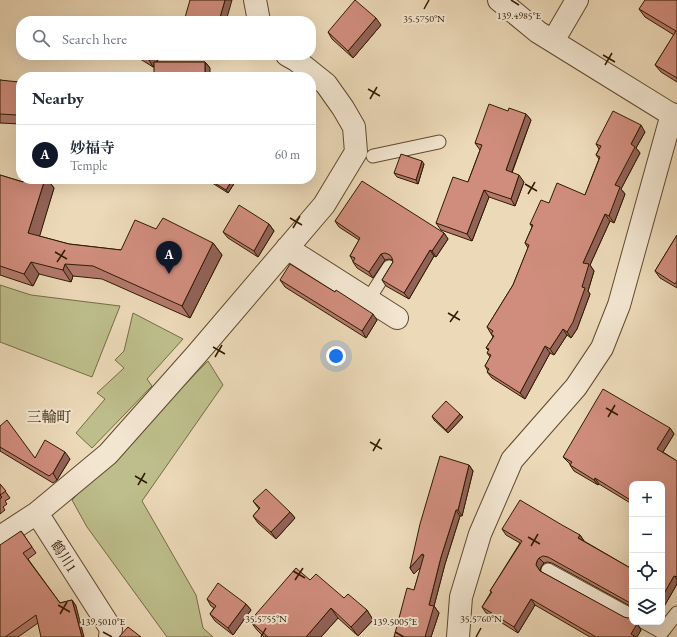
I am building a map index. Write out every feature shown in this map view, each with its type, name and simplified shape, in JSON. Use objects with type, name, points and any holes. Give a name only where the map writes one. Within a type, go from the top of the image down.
[{"type":"street","points":[[255,0],[257,16]]},
{"type":"street","points":[[458,637],[461,597],[480,534],[512,460],[576,388],[602,348],[619,305],[674,116],[553,41],[521,19],[499,0]]},
{"type":"street","points":[[553,41],[578,0]]},
{"type":"street","points":[[296,60],[311,72]]},
{"type":"street","points":[[0,537],[37,513],[108,454],[196,355],[324,205],[364,154],[354,127],[343,108],[326,84],[316,76]]},
{"type":"street","points":[[287,248],[397,318]]},
{"type":"street","name":"鶴川1","points":[[37,513],[111,630],[110,637]]},
{"type":"lane","points":[[364,154],[439,142]]},
{"type":"lane","points":[[368,300],[388,267]]},
{"type":"lane","points":[[548,570],[629,614]]},
{"type":"lane","points":[[649,625],[662,632],[677,613]]},
{"type":"green space","points":[[0,285],[31,295],[120,306],[92,377],[0,342]]},
{"type":"green space","points":[[133,313],[183,339],[147,379],[152,386],[92,448],[76,433],[105,399],[97,393],[124,368],[115,360],[124,351]]},
{"type":"green space","points":[[208,361],[223,385],[142,501],[196,595],[203,628],[213,637],[167,637],[87,527],[72,500]]},
{"type":"building","points":[[190,0],[225,0],[220,16],[185,16]]},
{"type":"building","points":[[355,0],[376,18],[348,51],[328,32]]},
{"type":"building","points":[[645,0],[677,0],[677,78],[655,65],[676,31],[639,9]]},
{"type":"building","points":[[154,62],[205,62],[205,72],[154,72]]},
{"type":"building","points":[[0,80],[16,82],[16,115],[0,114]]},
{"type":"building","points":[[489,104],[508,111],[509,108],[526,114],[506,170],[519,175],[511,199],[484,190],[467,234],[436,223],[453,177],[468,182],[482,145],[475,143]]},
{"type":"building","points":[[613,111],[641,125],[631,144],[635,147],[615,185],[620,187],[609,216],[605,214],[583,263],[589,264],[582,287],[585,288],[573,322],[567,332],[563,329],[550,349],[545,346],[520,393],[487,372],[489,369],[485,366],[491,355],[487,353],[489,349],[486,348],[494,336],[491,334],[493,331],[487,327],[513,285],[529,245],[525,243],[533,225],[530,224],[541,200],[549,203],[557,183],[585,195],[600,157],[596,155],[601,146],[596,144]]},
{"type":"building","points":[[401,154],[422,161],[416,180],[394,173]]},
{"type":"building","points":[[0,175],[16,180],[16,184],[43,184],[28,233],[69,244],[121,250],[135,220],[156,229],[163,218],[213,243],[182,306],[93,266],[65,264],[63,270],[31,262],[24,274],[0,266]]},
{"type":"building","points":[[362,181],[444,233],[432,251],[430,250],[404,293],[382,280],[393,262],[390,255],[385,253],[381,254],[369,272],[353,262],[355,258],[350,256],[360,238],[335,221]]},
{"type":"building","points":[[216,184],[230,184],[226,190]]},
{"type":"building","points":[[239,205],[269,224],[254,251],[223,232]]},
{"type":"building","points":[[677,235],[677,281],[675,284],[655,271]]},
{"type":"building","points":[[290,264],[335,292],[336,290],[373,314],[362,331],[280,280]]},
{"type":"building","points":[[603,389],[670,428],[657,449],[677,461],[677,577],[674,576],[665,592],[665,481],[629,481],[629,499],[595,478],[594,480],[570,465],[572,462],[563,457]]},
{"type":"building","points":[[446,401],[460,414],[446,430],[432,416]]},
{"type":"building","points":[[7,420],[35,458],[45,440],[65,452],[53,473],[49,476],[0,447],[0,426]]},
{"type":"building","points":[[440,456],[469,465],[458,510],[456,510],[441,557],[429,605],[434,606],[425,637],[394,637],[407,588],[414,590],[424,555],[422,554],[410,568],[420,524]]},
{"type":"building","points":[[0,484],[6,491],[0,495]]},
{"type":"building","points":[[266,489],[290,512],[271,532],[253,516],[260,508],[253,501]]},
{"type":"building","points":[[520,500],[580,535],[578,538],[629,567],[629,602],[548,557],[543,556],[539,558],[536,565],[540,571],[624,617],[629,618],[629,625],[636,625],[631,634],[636,637],[596,637],[531,599],[514,627],[482,607],[492,592],[490,591],[522,541],[502,529]]},
{"type":"building","points":[[21,531],[32,547],[23,553],[60,603],[72,600],[82,637],[41,637],[36,615],[5,637],[0,637],[0,545]]},
{"type":"building","points":[[296,568],[310,580],[316,574],[344,598],[348,594],[367,610],[351,627],[331,608],[306,637],[268,637],[250,621]]},
{"type":"building","points":[[218,583],[246,604],[228,628],[210,614],[216,606],[207,599]]},
{"type":"building","points":[[128,627],[141,637],[119,637]]},
{"type":"place","name":"妙福寺","points":[[169,274]]},
{"type":"district","name":"三輪町","points":[[49,417]]}]
